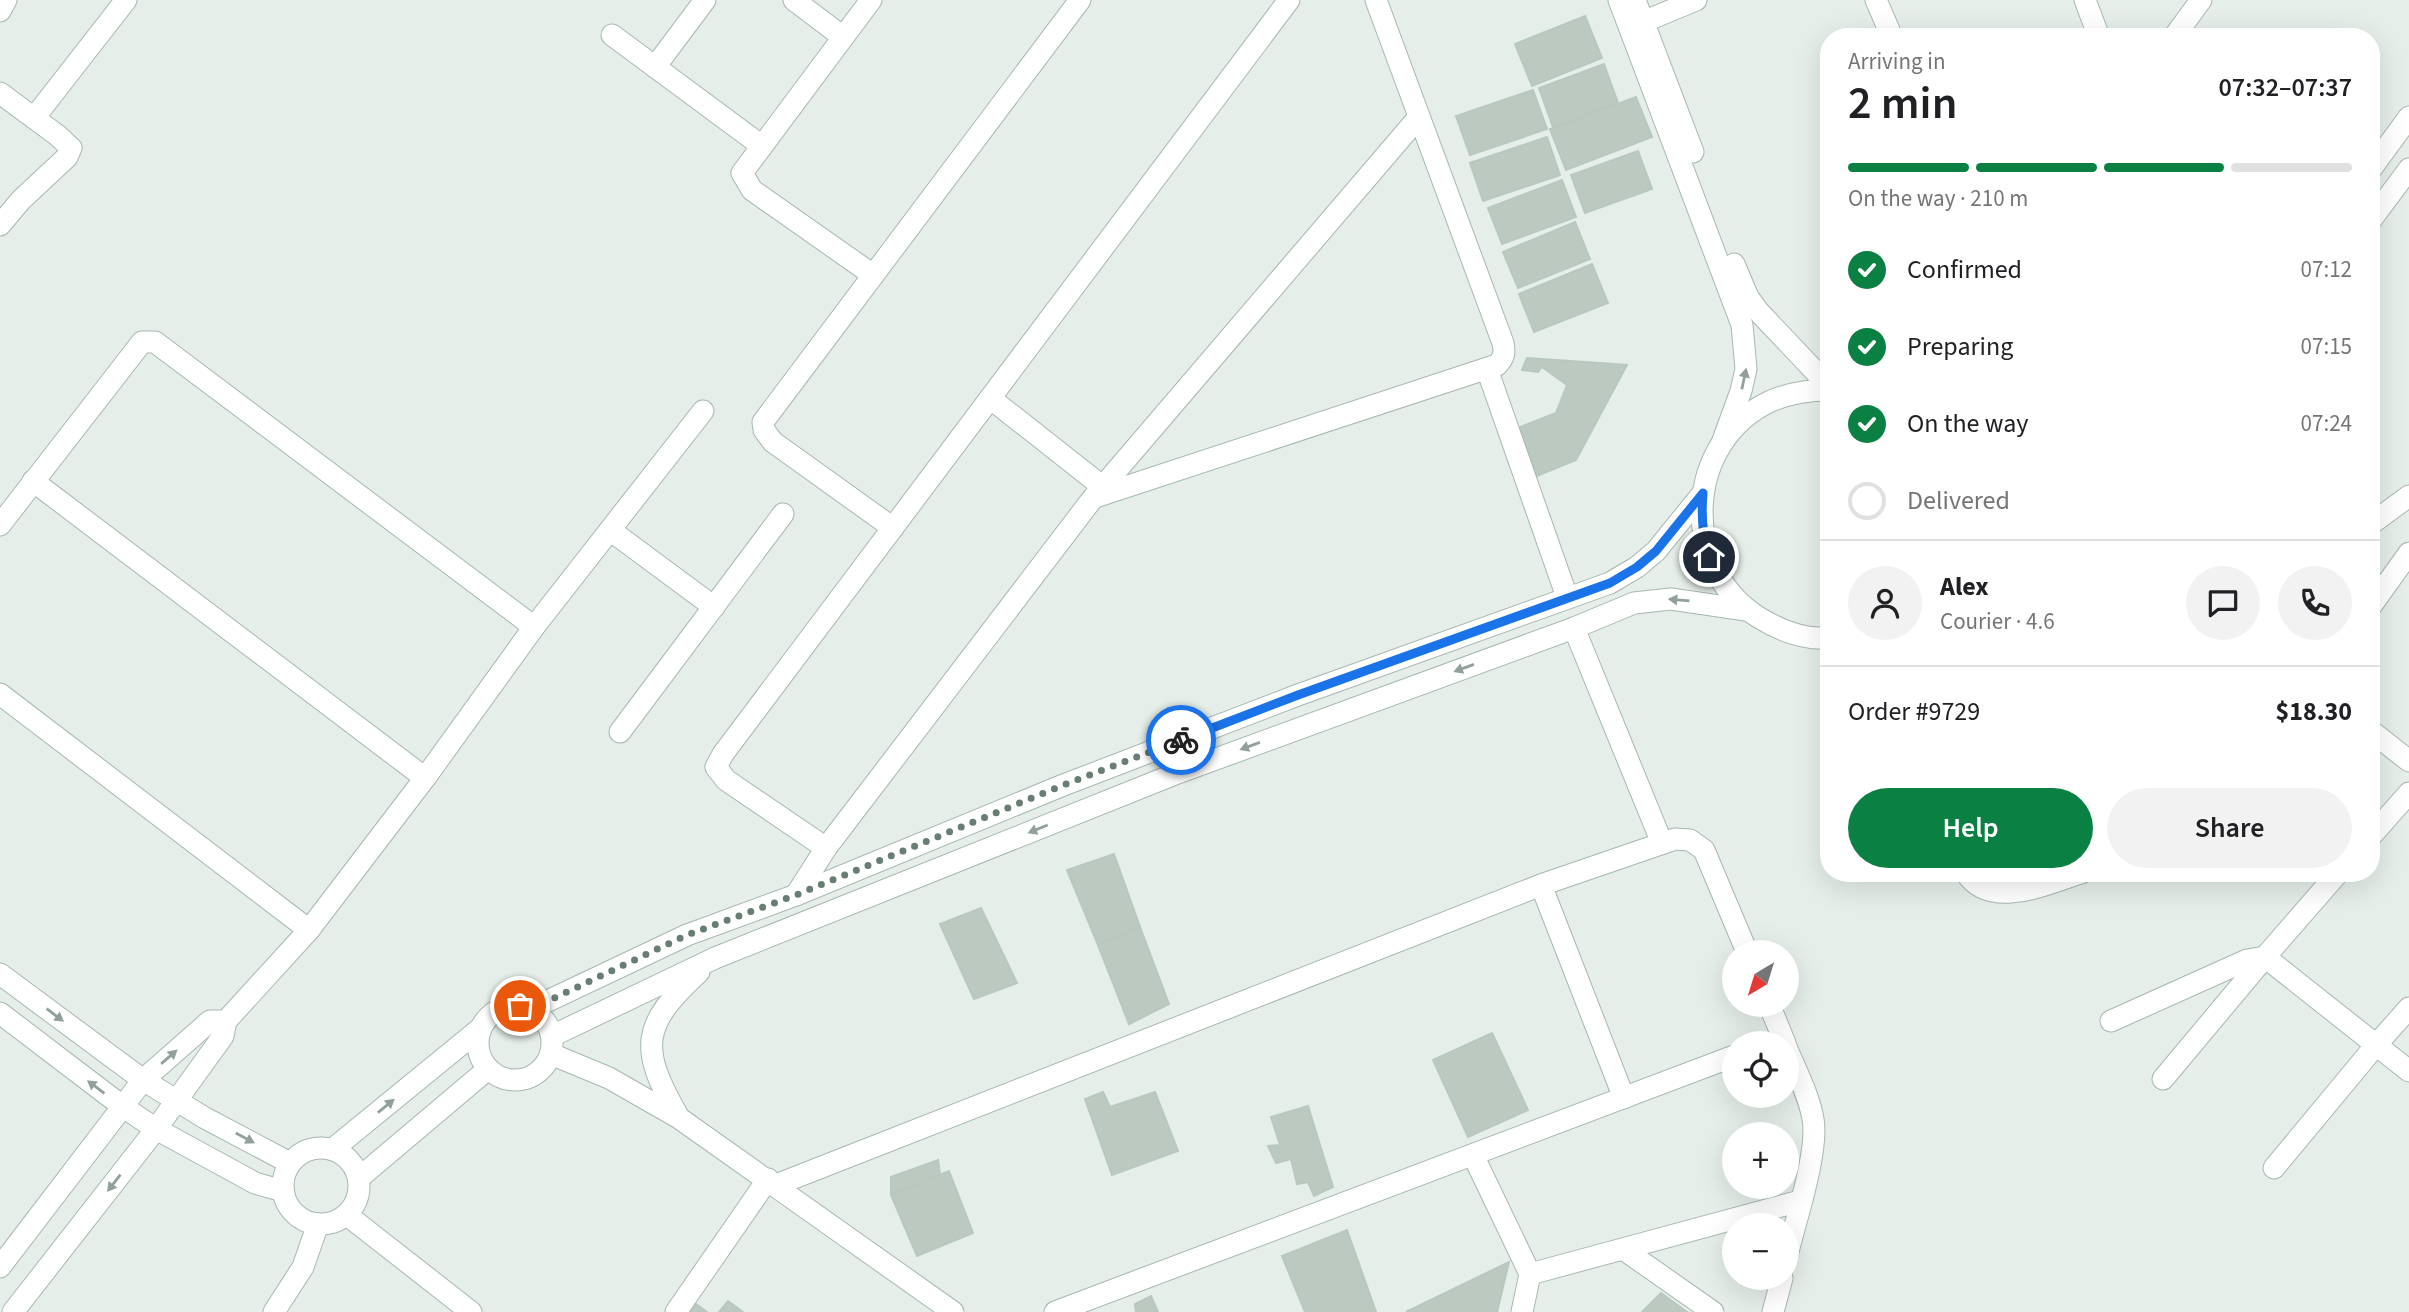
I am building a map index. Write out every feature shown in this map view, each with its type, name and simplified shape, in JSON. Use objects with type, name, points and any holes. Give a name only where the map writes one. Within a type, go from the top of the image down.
[{"type":"street","points":[[0,11],[6,0]]},
{"type":"street","points":[[34,118],[126,0]]},
{"type":"street","points":[[655,67],[705,0]]},
{"type":"street","points":[[794,0],[843,37]]},
{"type":"street","points":[[871,0],[742,173],[752,190],[873,275]]},
{"type":"street","points":[[826,848],[726,780],[716,767],[723,754],[1289,0]]},
{"type":"street","points":[[1098,492],[1487,369],[1502,361],[1505,352],[1503,343],[1376,0]]},
{"type":"street","points":[[1619,0],[1636,24],[1748,298],[1820,379]]},
{"type":"street","points":[[1635,0],[1636,24],[1742,325],[1746,369],[1741,391],[1710,467],[1703,493],[1703,536],[1709,557],[1718,577],[1746,610],[1771,626],[1798,635],[1820,637]]},
{"type":"street","points":[[1636,24],[1696,0]]},
{"type":"street","points":[[1876,0],[1888,28]]},
{"type":"street","points":[[2085,0],[2096,28]]},
{"type":"street","points":[[2181,28],[2201,0]]},
{"type":"street","points":[[892,528],[773,442],[764,430],[763,422],[1072,3]]},
{"type":"street","points":[[612,35],[762,146]]},
{"type":"street","points":[[0,93],[68,143],[71,151],[21,200],[0,225]]},
{"type":"street","points":[[2380,157],[2409,117]]},
{"type":"street","points":[[796,895],[826,848],[1098,492],[1418,118]]},
{"type":"street","points":[[2380,208],[2409,169]]},
{"type":"street","points":[[0,524],[142,342],[155,342],[534,627]]},
{"type":"street","points":[[1487,369],[1567,597]]},
{"type":"street","points":[[1722,443],[1752,413],[1770,402],[1790,394],[1820,389]]},
{"type":"street","points":[[990,398],[1098,492]]},
{"type":"street","points":[[13,1312],[156,1129],[223,1036],[226,1021],[309,930],[425,778],[534,627],[703,411]]},
{"type":"street","points":[[33,481],[425,778]]},
{"type":"street","points":[[531,1009],[687,935],[796,895],[1049,791],[1248,714],[1610,583],[1637,567],[1656,551],[1703,493]]},
{"type":"street","points":[[2380,517],[2409,496]]},
{"type":"street","points":[[620,732],[783,514]]},
{"type":"street","points":[[610,530],[714,607]]},
{"type":"street","points":[[2380,593],[2409,553]]},
{"type":"street","points":[[552,1045],[708,961],[1175,774],[1573,628],[1634,603],[1671,599],[1746,610]]},
{"type":"street","points":[[1573,628],[1662,843]]},
{"type":"street","points":[[1798,635],[1820,648]]},
{"type":"street","points":[[0,694],[309,930]]},
{"type":"street","points":[[2380,738],[2409,761]]},
{"type":"street","points":[[2380,826],[2409,793]]},
{"type":"street","points":[[676,1312],[772,1182],[1541,885],[1675,839],[1690,840],[1704,850],[1742,940]]},
{"type":"street","points":[[1976,882],[1989,891],[2001,893],[2021,891],[2051,882]]},
{"type":"street","points":[[2163,1079],[2330,882]]},
{"type":"street","points":[[1541,885],[1624,1098]]},
{"type":"street","points":[[687,935],[708,961]]},
{"type":"street","points":[[2110,1021],[2247,960],[2265,957],[2409,1071]]},
{"type":"street","points":[[679,1118],[656,1072],[651,1054],[652,1038],[663,1009],[708,961]]},
{"type":"street","points":[[0,974],[143,1080],[205,1118],[290,1163]]},
{"type":"street","points":[[333,1149],[481,1028],[487,1018],[508,1006],[531,1009],[548,1025],[552,1045],[545,1066],[536,1075],[524,1080],[498,1076],[488,1069],[478,1050],[481,1028]]},
{"type":"street","points":[[2274,1168],[2409,1008]]},
{"type":"street","points":[[0,1013],[156,1129],[255,1183],[283,1191]]},
{"type":"street","points":[[0,1267],[143,1080],[210,1021],[226,1021]]},
{"type":"street","points":[[552,1045],[679,1118],[953,1312]]},
{"type":"street","points":[[1055,1312],[1722,1061]]},
{"type":"street","points":[[359,1178],[488,1069]]},
{"type":"street","points":[[1797,1213],[1813,1149],[1813,1119],[1799,1086]]},
{"type":"street","points":[[309,1149],[333,1149],[345,1156],[354,1166],[359,1178],[357,1200],[346,1215],[329,1223],[318,1224],[298,1216],[290,1208],[283,1191],[284,1175],[290,1163],[298,1154],[309,1149]]},
{"type":"street","points":[[1473,1155],[1530,1274],[1522,1312]]},
{"type":"street","points":[[1530,1274],[1800,1202]]},
{"type":"street","points":[[346,1215],[471,1312]]},
{"type":"street","points":[[274,1312],[303,1267],[318,1224]]},
{"type":"street","points":[[1623,1249],[1713,1312]]},
{"type":"street","points":[[1773,1312],[1779,1290]]},
{"type":"building","points":[[1585,16],[1602,58],[1532,86],[1515,44]]},
{"type":"building","points":[[1604,64],[1618,103],[1553,127],[1539,88]]},
{"type":"building","points":[[1533,90],[1547,129],[1470,155],[1456,116]]},
{"type":"building","points":[[1636,97],[1652,137],[1566,170],[1550,129]]},
{"type":"building","points":[[1547,137],[1560,175],[1483,201],[1470,163]]},
{"type":"building","points":[[1638,151],[1652,189],[1585,213],[1571,175]]},
{"type":"building","points":[[1562,180],[1576,217],[1502,244],[1488,208]]},
{"type":"building","points":[[1575,222],[1590,259],[1518,288],[1503,252]]},
{"type":"building","points":[[1592,264],[1608,303],[1534,332],[1519,294]]},
{"type":"building","points":[[1527,358],[1627,365],[1576,460],[1532,478],[1513,430],[1556,413],[1567,385],[1542,367],[1538,372],[1522,370]]},
{"type":"building","points":[[1114,854],[1140,927],[1098,945],[1067,870]]},
{"type":"building","points":[[981,908],[1017,983],[974,999],[940,924]]},
{"type":"building","points":[[1140,927],[1169,1004],[1129,1024],[1098,945]]},
{"type":"building","points":[[1492,1033],[1528,1110],[1468,1137],[1433,1060]]},
{"type":"building","points":[[1103,1092],[1110,1107],[1155,1092],[1178,1151],[1112,1175],[1085,1099]]},
{"type":"building","points":[[1308,1106],[1333,1187],[1314,1196],[1308,1182],[1297,1184],[1291,1159],[1276,1163],[1268,1146],[1280,1145],[1271,1117]]},
{"type":"building","points":[[938,1160],[940,1174],[891,1195],[891,1177]]},
{"type":"building","points":[[949,1171],[973,1233],[917,1256],[891,1195]]},
{"type":"building","points":[[1347,1230],[1376,1312],[1305,1312],[1282,1256]]},
{"type":"building","points":[[1509,1262],[1497,1312],[1406,1312]]},
{"type":"building","points":[[1661,1293],[1687,1312],[1642,1312]]},
{"type":"building","points":[[1151,1296],[1158,1312],[1136,1312],[1135,1304]]},
{"type":"building","points":[[728,1301],[743,1312],[719,1312]]},
{"type":"building","points":[[696,1304],[707,1312],[691,1312]]},
{"type":"way so far","points":[[520,1006],[531,1009],[687,935],[796,895],[1061,786],[1181,740]]},
{"type":"route","points":[[1181,740],[1610,583],[1637,567],[1656,551],[1703,493],[1703,536],[1709,557]]}]
